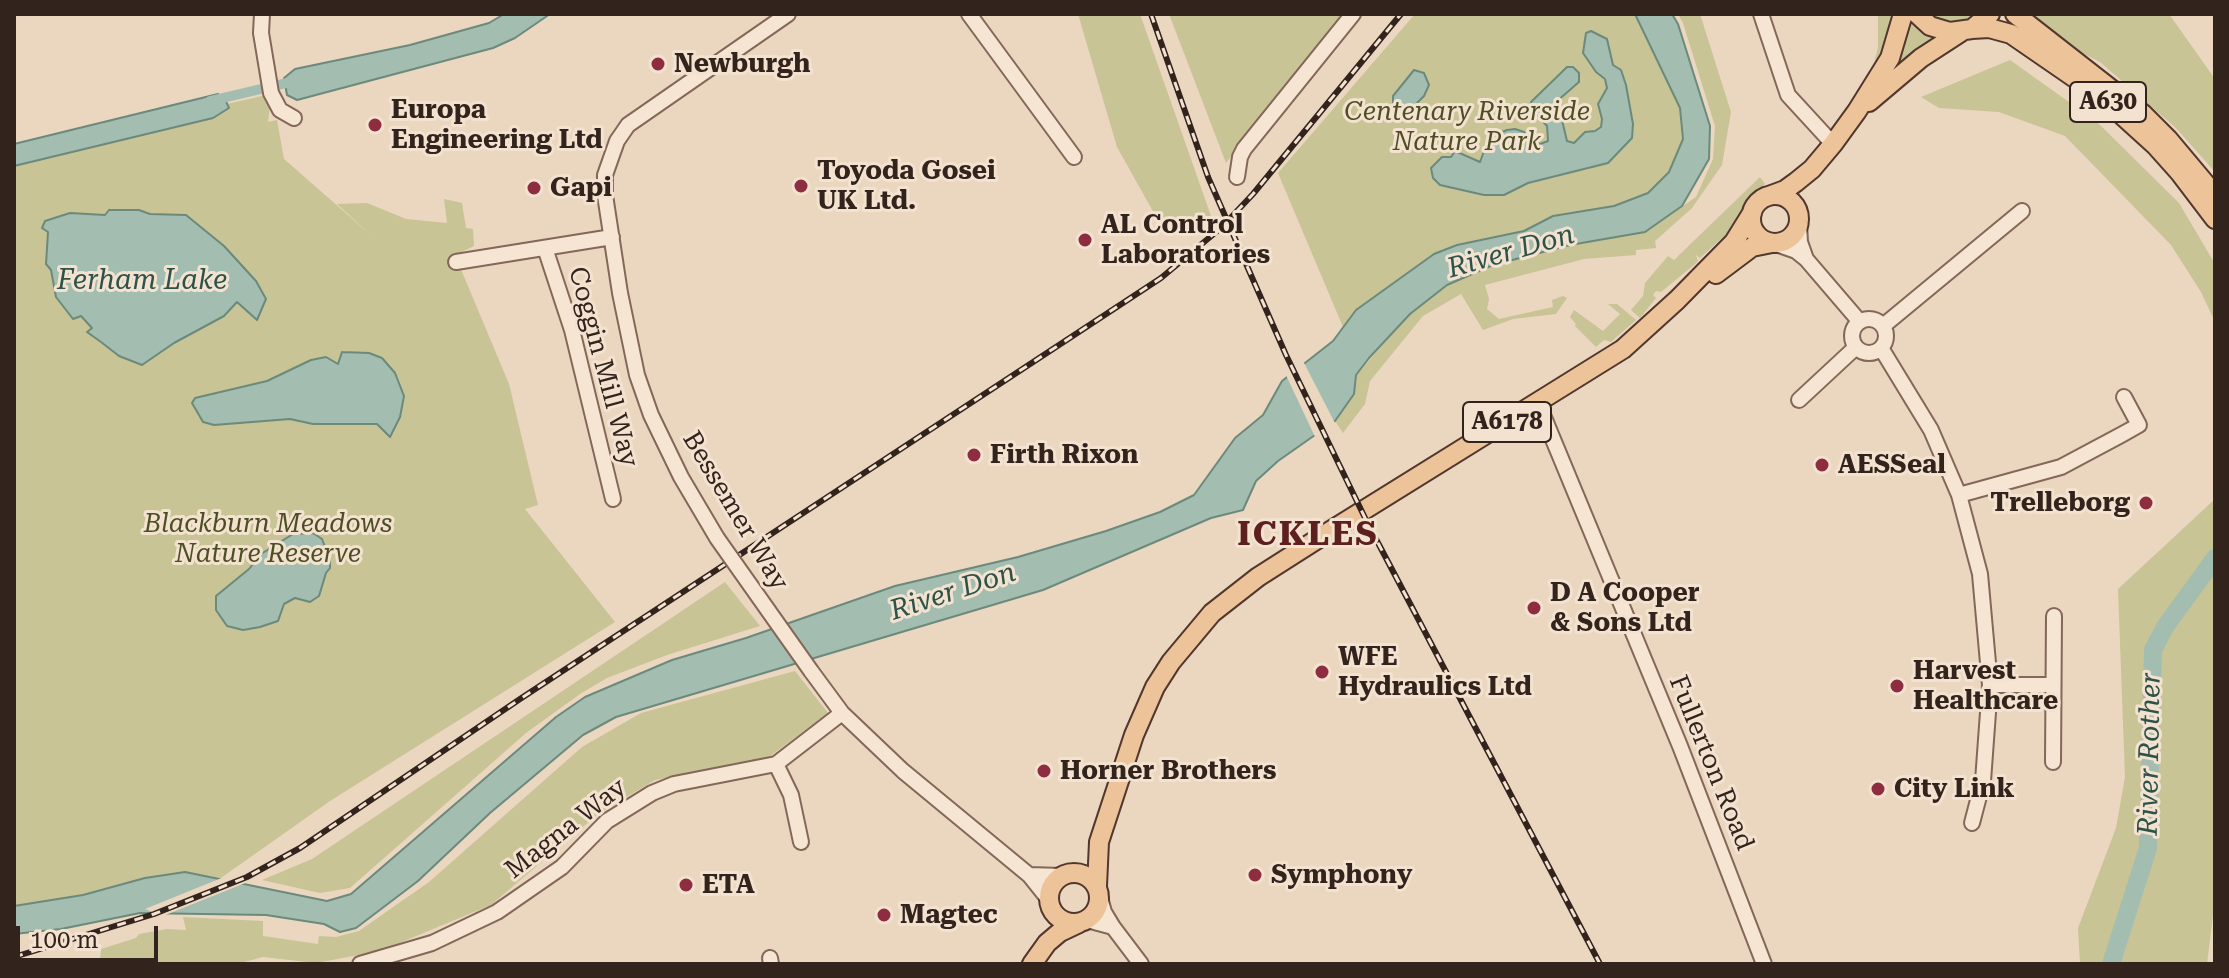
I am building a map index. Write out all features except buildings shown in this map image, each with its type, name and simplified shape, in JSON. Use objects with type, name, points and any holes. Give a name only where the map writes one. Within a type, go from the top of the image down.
[{"type":"main road","name":"A6178","points":[[1098,890],[1099,842],[1134,735],[1155,687],[1171,662],[1212,613],[1258,577],[1623,349],[1734,242],[1758,202],[1785,190],[1812,169],[1833,144],[1890,58],[1903,14]]},
{"type":"main road","name":"A630","points":[[1917,14],[1930,26],[1940,30],[1989,28],[2011,34],[2093,89],[2155,145],[2215,219]]},
{"type":"main road","points":[[1967,30],[1990,14]]},
{"type":"main road","name":"A630","points":[[2015,14],[2143,114],[2215,195]]},
{"type":"main road","name":"A6178","points":[[1857,111],[1921,58],[1967,30]]},
{"type":"main road","name":"A6178","points":[[1677,300],[1691,294],[1752,247],[1791,237],[1812,169]]},
{"type":"main road","points":[[1766,197],[1779,195],[1787,198],[1793,203],[1799,219]]},
{"type":"main road","points":[[1752,213],[1751,221],[1756,233],[1773,243]]},
{"type":"main road","name":"A6178","points":[[1066,875],[1099,842]]},
{"type":"main road","points":[[1032,964],[1062,929],[1083,922],[1098,908],[1098,890],[1085,875],[1066,875],[1053,884],[1047,943]]},
{"type":"main road","points":[[1049,902],[1063,921],[1083,922]]},
{"type":"street","points":[[262,14],[261,33],[270,86],[280,110],[294,118]]},
{"type":"street","name":"Bessemer Way","points":[[788,14],[628,125],[617,141],[605,175],[612,237],[637,375],[651,415],[681,477],[717,538],[842,713],[955,817],[1029,875],[1049,902]]},
{"type":"street","points":[[969,14],[1074,157]]},
{"type":"street","points":[[1237,177],[1244,149],[1353,14]]},
{"type":"street","points":[[1761,14],[1788,95],[1833,144]]},
{"type":"street","points":[[1883,326],[2022,211]]},
{"type":"street","points":[[1799,219],[1800,242],[1806,259]]},
{"type":"street","points":[[456,262],[612,237]]},
{"type":"street","points":[[1773,243],[1796,251],[1806,259],[1860,322]]},
{"type":"street","name":"Coggin Mill Way","points":[[545,248],[572,330],[613,499]]},
{"type":"street","points":[[1875,320],[1883,326],[1886,336],[1881,348],[1873,353],[1856,347],[1852,334],[1860,322],[1875,320]]},
{"type":"street","points":[[1799,400],[1856,347]]},
{"type":"street","points":[[1881,348],[1931,430],[1959,495],[1980,574],[1990,685],[1983,781],[1972,823]]},
{"type":"street","points":[[1959,495],[2061,467],[2139,425],[2124,397]]},
{"type":"street","name":"Fullerton Road","points":[[1538,403],[1680,746],[1764,964]]},
{"type":"street","points":[[2053,762],[2054,616]]},
{"type":"street","points":[[1990,685],[2053,685]]},
{"type":"street","name":"Magna Way","points":[[360,964],[432,943],[497,912],[562,867],[607,821],[652,793],[674,784],[776,764],[842,713]]},
{"type":"street","points":[[776,764],[791,795],[801,842]]},
{"type":"street","points":[[1029,875],[1066,875]]},
{"type":"street","points":[[1098,890],[1104,912],[1141,964]]},
{"type":"street","points":[[1083,922],[1113,927]]},
{"type":"green space","points":[[1078,14],[1140,14],[1211,216],[1164,231],[1117,147]]},
{"type":"green space","points":[[1169,14],[1346,14],[1226,163]]},
{"type":"green space","name":"Centenary Riverside Nature Park","points":[[1415,14],[1635,14],[1680,108],[1683,140],[1669,172],[1648,193],[1614,206],[1553,216],[1524,231],[1457,245],[1356,310],[1343,327],[1278,173]]},
{"type":"green space","points":[[1678,14],[1700,14],[1731,112],[1722,165],[1692,208],[1655,241],[1656,248],[1636,250],[1636,255],[1584,259],[1485,285],[1489,299],[1487,309],[1499,319],[1553,307],[1552,300],[1563,296],[1567,298],[1556,314],[1513,319],[1483,330],[1461,294],[1423,316],[1370,381],[1365,404],[1343,433],[1335,421],[1354,394],[1356,375],[1410,314],[1447,285],[1493,265],[1570,245],[1645,232],[1696,197],[1713,159],[1715,126]]},
{"type":"green space","points":[[1878,14],[1893,14],[1885,52],[1877,69],[1873,67],[1878,47]]},
{"type":"green space","points":[[1930,14],[1978,14],[1964,23],[1952,24],[1941,22]]},
{"type":"green space","points":[[2026,14],[2169,14],[2215,79],[2215,172],[2176,128],[2100,62],[2066,45]]},
{"type":"green space","points":[[1909,20],[1925,34],[1939,39],[1881,87]]},
{"type":"green space","points":[[2010,60],[2097,122],[2179,203],[2215,264],[2215,322],[2201,292],[2171,245],[2065,136],[1999,112],[1939,108],[1921,97]]},
{"type":"green space","name":"Blackburn Meadows Nature Reserve","points":[[266,95],[270,105],[268,122],[277,120],[284,159],[372,236],[337,204],[367,203],[406,219],[447,223],[444,199],[462,203],[466,228],[473,229],[474,246],[455,255],[509,384],[538,505],[525,509],[615,622],[330,801],[218,880],[185,872],[145,878],[83,895],[14,906],[14,166],[213,118],[228,108],[227,104]]},
{"type":"green space","points":[[1760,177],[1765,184],[1746,200],[1734,227],[1700,258],[1696,255],[1698,261],[1694,265],[1661,292],[1656,291],[1653,295],[1656,298],[1640,318],[1631,310],[1643,296],[1645,283],[1668,256],[1674,260]]},
{"type":"green space","points":[[1608,304],[1617,304],[1636,320],[1611,342],[1604,340],[1596,347],[1570,317],[1574,310],[1603,331],[1620,314]]},
{"type":"green space","points":[[2215,499],[2215,898],[2207,964],[2080,964],[2078,928],[2116,828],[2125,777],[2118,589]]},
{"type":"green space","points":[[725,582],[760,626],[667,655],[607,678],[580,694],[526,733],[350,888],[320,893],[262,880],[312,859]]},
{"type":"green space","points":[[795,671],[828,713],[769,757],[655,780],[598,814],[491,905],[380,951],[316,963],[263,957],[237,964],[88,964],[100,960],[101,949],[136,938],[139,934],[167,929],[186,930],[183,917],[263,921],[263,936],[318,944],[319,936],[336,937],[359,931],[429,882],[582,747],[641,713]]},
{"type":"water","points":[[504,14],[550,14],[515,38],[493,48],[297,100],[287,95],[284,78],[295,69],[410,45],[489,23]]},
{"type":"water","name":"River Don","points":[[1635,14],[1672,14],[1678,24],[1710,126],[1709,159],[1682,206],[1645,232],[1570,245],[1493,265],[1447,285],[1410,314],[1369,358],[1356,375],[1354,394],[1335,421],[1278,461],[1256,481],[1243,510],[1211,518],[1043,590],[616,717],[583,735],[490,813],[418,881],[356,928],[340,932],[324,924],[266,915],[140,913],[61,929],[14,934],[14,906],[83,895],[145,878],[185,872],[327,901],[351,894],[556,717],[585,697],[672,660],[746,638],[895,586],[1018,557],[1106,531],[1160,512],[1194,495],[1235,438],[1263,415],[1282,381],[1333,341],[1356,310],[1434,254],[1457,245],[1524,231],[1553,216],[1614,206],[1648,193],[1669,172],[1683,139],[1680,108]]},
{"type":"water","points":[[1591,31],[1607,39],[1613,65],[1621,70],[1633,124],[1632,138],[1608,163],[1528,183],[1504,195],[1484,195],[1440,185],[1433,178],[1431,168],[1442,157],[1451,157],[1455,151],[1480,162],[1487,143],[1507,130],[1524,132],[1540,144],[1548,141],[1547,126],[1533,111],[1531,102],[1567,67],[1573,67],[1579,73],[1579,82],[1556,102],[1553,111],[1557,119],[1562,120],[1567,141],[1574,143],[1585,132],[1601,127],[1598,104],[1607,88],[1605,79],[1583,53],[1586,33]]},
{"type":"water","points":[[1414,70],[1424,73],[1429,85],[1424,96],[1413,107],[1398,110],[1393,104],[1393,96]]},
{"type":"water","points":[[218,94],[225,99],[229,108],[213,118],[14,166],[14,144]]},
{"type":"water","name":"Ferham Lake","points":[[109,210],[186,215],[224,246],[256,281],[266,299],[257,320],[237,302],[224,316],[174,343],[142,365],[119,356],[87,332],[92,328],[81,316],[73,319],[56,297],[51,270],[46,264],[48,232],[42,228],[45,221],[70,213],[105,215]]},
{"type":"water","points":[[342,352],[369,353],[382,358],[395,373],[404,396],[400,417],[390,437],[377,424],[313,424],[290,419],[214,425],[203,422],[192,403],[195,398],[267,381],[311,360],[326,357],[338,364]]},
{"type":"water","points":[[313,533],[322,539],[330,560],[319,596],[310,602],[295,598],[284,604],[278,621],[260,627],[243,630],[227,626],[216,610],[216,596],[249,569],[261,554],[293,534]]},
{"type":"pier","points":[[1302,359],[1336,425],[1316,439],[1285,373]]},
{"type":"pier","points":[[224,877],[248,882],[163,916],[145,909]]},
{"type":"waterway","points":[[210,101],[295,81]]},
{"type":"waterway","name":"River Rother","points":[[2111,964],[2148,848],[2153,650],[2165,627],[2215,558]]},
{"type":"railway","points":[[1151,14],[1208,177],[1286,355],[1367,522],[1600,964]]},
{"type":"railway","points":[[14,957],[154,914],[247,877],[300,848],[520,699],[1161,278],[1222,227],[1253,194],[1401,14]]},
{"type":"place","name":"Newburgh","points":[[658,64]]},
{"type":"place","name":"Europa Engineering Ltd","points":[[375,125]]},
{"type":"place","name":"Toyoda Gosei UK Ltd.","points":[[801,186]]},
{"type":"place","name":"Gapi","points":[[534,188]]},
{"type":"place","name":"AL Control Laboratories","points":[[1085,240]]},
{"type":"place","name":"Firth Rixon","points":[[974,455]]},
{"type":"place","name":"AESSeal","points":[[1822,465]]},
{"type":"place","name":"Trelleborg","points":[[2146,503]]},
{"type":"place","name":"D A Cooper & Sons Ltd","points":[[1534,608]]},
{"type":"place","name":"WFE Hydraulics Ltd","points":[[1322,672]]},
{"type":"place","name":"Harvest Healthcare","points":[[1897,686]]},
{"type":"place","name":"Horner Brothers","points":[[1044,771]]},
{"type":"place","name":"City Link","points":[[1878,789]]},
{"type":"place","name":"Symphony","points":[[1255,875]]},
{"type":"place","name":"ETA","points":[[686,885]]},
{"type":"place","name":"Magtec","points":[[884,915]]},
{"type":"district","name":"ICKLES","points":[[1308,535]]}]
